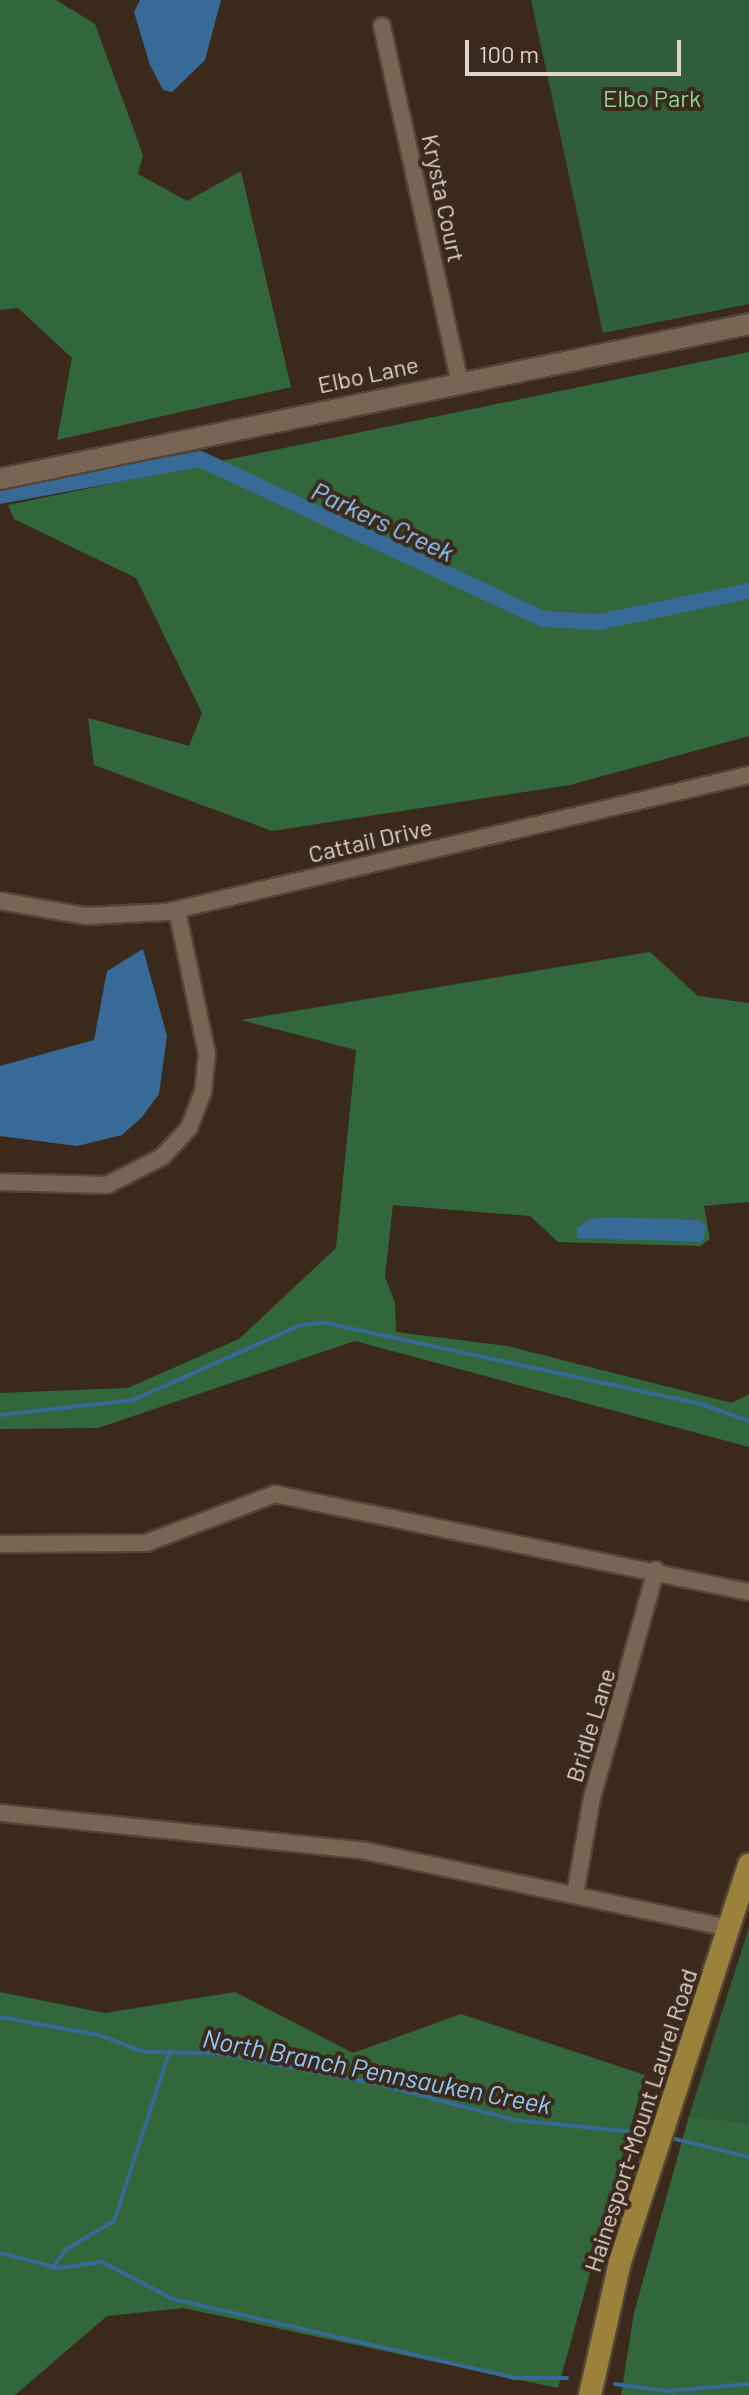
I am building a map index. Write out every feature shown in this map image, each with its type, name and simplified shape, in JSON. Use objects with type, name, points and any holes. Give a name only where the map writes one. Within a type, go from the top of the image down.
[{"type":"main road","name":"Hainesport-Mount Laurel Road","points":[[590,2395],[604,2321],[655,2149],[749,1864]]},
{"type":"street","name":"Krysta Court","points":[[382,26],[459,380]]},
{"type":"street","name":"Elbo Lane","points":[[0,479],[459,380],[749,324]]},
{"type":"street","name":"Cattail Drive","points":[[0,901],[85,916],[177,911],[749,775]]},
{"type":"street","points":[[0,1182],[107,1185],[162,1157],[189,1128],[203,1092],[207,1054],[177,911]]},
{"type":"street","points":[[0,1544],[146,1543],[275,1494],[656,1570],[749,1592]]},
{"type":"street","name":"Bridle Lane","points":[[575,1895],[592,1798],[630,1682],[656,1570]]},
{"type":"street","points":[[0,1813],[366,1851],[729,1928]]},
{"type":"green space","points":[[0,0],[56,0],[95,24],[143,155],[138,174],[187,201],[241,171],[291,387],[57,440],[72,358],[18,308],[0,310]]},
{"type":"green space","name":"Elbo Park","points":[[531,0],[749,0],[749,304],[603,333]]},
{"type":"green space","points":[[749,352],[749,736],[570,785],[272,831],[94,765],[88,718],[189,746],[202,713],[136,578],[14,519],[8,505]]},
{"type":"green space","points":[[650,952],[698,996],[749,1003],[749,1202],[704,1206],[710,1239],[700,1246],[558,1242],[530,1216],[393,1205],[385,1277],[395,1303],[396,1332],[507,1346],[732,1403],[749,1394],[749,1447],[355,1341],[98,1428],[0,1429],[0,1393],[128,1388],[239,1339],[336,1248],[356,1050],[241,1020]]},
{"type":"green space","points":[[749,1927],[749,2123],[689,2116]]},
{"type":"green space","points":[[0,1992],[105,2013],[235,1992],[353,2053],[461,2014],[645,2075],[558,2388],[183,2308],[107,2316],[15,2395],[0,2395]]},
{"type":"green space","points":[[689,2116],[749,2123],[749,2395],[621,2395],[634,2313]]},
{"type":"water","points":[[140,0],[221,0],[205,60],[172,92],[163,90],[150,65],[134,12]]},
{"type":"water","points":[[143,949],[167,1036],[159,1094],[142,1117],[122,1135],[77,1146],[0,1136],[0,1066],[94,1040],[107,971]]},
{"type":"water","points":[[590,1219],[699,1220],[707,1227],[702,1242],[577,1238],[577,1228]]},
{"type":"waterway","name":"Parkers Creek","points":[[0,496],[200,459],[543,619],[599,622],[749,591]]},
{"type":"waterway","points":[[0,1415],[133,1400],[301,1325],[326,1323],[704,1405],[749,1421]]},
{"type":"waterway","name":"North Branch Pennsauken Creek","points":[[0,2017],[99,2035],[144,2052],[217,2053],[378,2084],[514,2120],[655,2134]]},
{"type":"waterway","points":[[53,2268],[65,2250],[114,2221],[169,2053]]},
{"type":"waterway","name":"North Branch Pennsauken Creek","points":[[667,2137],[749,2157]]},
{"type":"waterway","points":[[0,2253],[59,2268],[102,2262],[173,2299],[516,2378],[567,2378]]},
{"type":"waterway","points":[[615,2384],[668,2391],[749,2384]]}]
